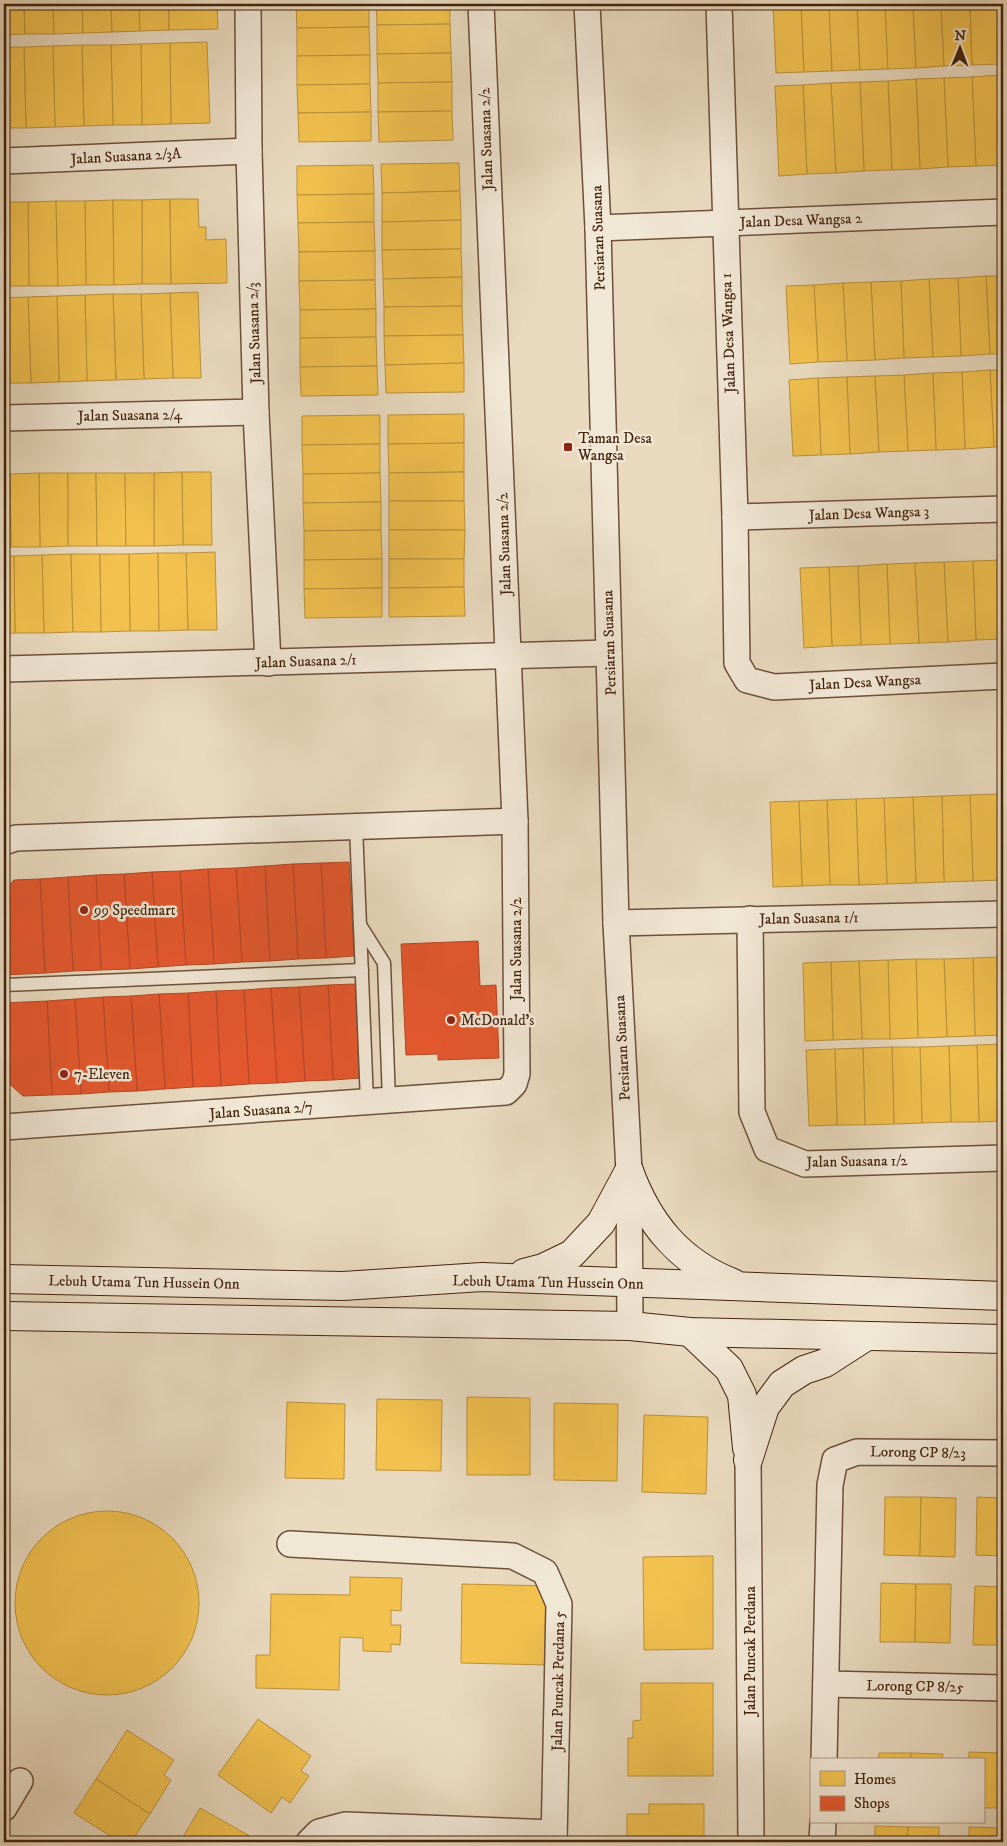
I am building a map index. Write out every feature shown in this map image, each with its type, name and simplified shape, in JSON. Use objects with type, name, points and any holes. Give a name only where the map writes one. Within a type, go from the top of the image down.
[{"type":"main road","points":[[506,1278],[543,1268],[572,1254],[601,1223],[629,1171]]},
{"type":"main road","points":[[629,1171],[637,1194],[649,1216],[664,1236],[681,1253],[700,1267],[722,1279],[745,1288]]},
{"type":"main road","name":"Lebuh Utama Tun Hussein Onn","points":[[4,1279],[343,1286],[482,1277],[1003,1296]]},
{"type":"main road","points":[[4,1316],[630,1326],[690,1332],[1003,1338]]},
{"type":"main road","points":[[690,1332],[729,1369],[742,1395],[748,1460]]},
{"type":"main road","points":[[748,1460],[765,1407],[782,1384],[804,1370],[826,1363],[867,1336]]},
{"type":"street","name":"Jalan Suasana 2/3","points":[[248,4],[248,150],[256,412],[268,662]]},
{"type":"street","name":"Jalan Suasana 2/2","points":[[480,4],[515,821],[517,1074],[514,1084]]},
{"type":"street","name":"Persiaran Suasana","points":[[587,4],[598,228],[616,923],[629,1171],[630,1326]]},
{"type":"street","name":"Jalan Desa Wangsa 1","points":[[719,4],[735,517],[737,663]]},
{"type":"street","name":"Jalan Suasana 2/3A","points":[[4,162],[248,150]]},
{"type":"street","name":"Jalan Desa Wangsa 2","points":[[598,228],[1003,212]]},
{"type":"street","name":"Jalan Suasana 2/4","points":[[4,418],[256,412]]},
{"type":"street","name":"Jalan Desa Wangsa 3","points":[[735,517],[1003,508]]},
{"type":"street","name":"Jalan Suasana 2/1","points":[[4,670],[609,653]]},
{"type":"street","name":"Jalan Desa Wangsa","points":[[737,663],[747,680],[774,687],[1003,676]]},
{"type":"street","points":[[4,842],[16,838],[515,821]]},
{"type":"street","name":"Jalan Suasana 1/1","points":[[616,923],[1003,914]]},
{"type":"street","name":"Jalan Suasana 1/2","points":[[750,919],[752,1112],[767,1148],[805,1164],[1003,1158]]},
{"type":"street","name":"Jalan Suasana 2/7","points":[[4,1127],[506,1092],[514,1084]]},
{"type":"street","name":"Lorong CP 8/23","points":[[826,1684],[830,1485],[836,1460],[857,1452],[1003,1453]]},
{"type":"street","name":"Jalan Puncak Perdana","points":[[748,1460],[751,1842]]},
{"type":"street","name":"Jalan Puncak Perdana 5","points":[[290,1544],[512,1556],[546,1572],[559,1604],[554,1838]]},
{"type":"street","points":[[824,1758],[826,1684]]},
{"type":"street","name":"Lorong CP 8/25","points":[[826,1684],[1003,1688]]},
{"type":"street","points":[[4,1808],[20,1781]]},
{"type":"street","points":[[309,1842],[319,1832],[345,1824],[554,1838]]},
{"type":"street","points":[[822,1842],[823,1824]]},
{"type":"lane","points":[[356,826],[362,970],[378,1102]]},
{"type":"lane","points":[[360,924],[384,963],[378,1102]]},
{"type":"lane","points":[[4,985],[362,970]]},
{"type":"building: Homes","points":[[4,4],[24,4],[25,34],[4,35]]},
{"type":"building: Homes","points":[[24,4],[53,4],[54,34],[25,34]]},
{"type":"building: Homes","points":[[53,4],[82,4],[83,33],[54,34]]},
{"type":"building: Homes","points":[[82,4],[111,4],[112,32],[83,33]]},
{"type":"building: Homes","points":[[111,4],[139,4],[140,31],[112,32]]},
{"type":"building: Homes","points":[[139,4],[169,4],[169,30],[140,31]]},
{"type":"building: Homes","points":[[169,4],[217,4],[218,29],[169,30]]},
{"type":"building: Homes","points":[[296,4],[369,4],[369,27],[297,28]]},
{"type":"building: Homes","points":[[376,4],[450,4],[450,24],[377,25]]},
{"type":"building: Homes","points":[[773,4],[801,4],[804,72],[776,73]]},
{"type":"building: Homes","points":[[801,4],[829,4],[832,71],[804,72]]},
{"type":"building: Homes","points":[[829,4],[857,4],[860,70],[832,71]]},
{"type":"building: Homes","points":[[857,4],[885,4],[888,69],[860,70]]},
{"type":"building: Homes","points":[[885,4],[913,4],[916,68],[888,69]]},
{"type":"building: Homes","points":[[913,4],[941,4],[944,66],[916,68]]},
{"type":"building: Homes","points":[[941,4],[970,4],[972,65],[944,66]]},
{"type":"building: Homes","points":[[970,4],[998,4],[1000,64],[972,65]]},
{"type":"building: Homes","points":[[998,4],[1003,4],[1003,64],[1000,64]]},
{"type":"building: Homes","points":[[450,24],[451,53],[377,54],[377,25]]},
{"type":"building: Homes","points":[[369,27],[370,55],[297,56],[297,28]]},
{"type":"building: Homes","points":[[207,42],[210,123],[171,124],[170,43]]},
{"type":"building: Homes","points":[[170,43],[171,124],[142,125],[141,44]]},
{"type":"building: Homes","points":[[141,44],[142,125],[113,125],[111,45]]},
{"type":"building: Homes","points":[[82,45],[111,45],[113,125],[84,126]]},
{"type":"building: Homes","points":[[82,45],[84,126],[55,127],[53,46]]},
{"type":"building: Homes","points":[[53,46],[55,127],[26,128],[24,47]]},
{"type":"building: Homes","points":[[4,47],[24,47],[26,128],[4,128]]},
{"type":"building: Homes","points":[[451,53],[452,82],[378,83],[377,54]]},
{"type":"building: Homes","points":[[370,55],[370,84],[297,85],[297,56]]},
{"type":"building: Homes","points":[[1000,75],[1003,75],[1003,131]]},
{"type":"building: Homes","points":[[1000,75],[1003,165],[976,166],[972,77]]},
{"type":"building: Homes","points":[[972,77],[976,166],[948,167],[944,78]]},
{"type":"building: Homes","points":[[944,78],[948,167],[920,169],[916,79]]},
{"type":"building: Homes","points":[[916,79],[920,169],[892,170],[888,81]]},
{"type":"building: Homes","points":[[888,81],[892,170],[864,171],[860,82]]},
{"type":"building: Homes","points":[[452,82],[452,111],[378,112],[378,83]]},
{"type":"building: Homes","points":[[860,82],[864,171],[836,173],[831,83]]},
{"type":"building: Homes","points":[[831,83],[836,173],[807,174],[803,85]]},
{"type":"building: Homes","points":[[370,84],[371,112],[298,113],[297,85]]},
{"type":"building: Homes","points":[[803,85],[807,174],[779,176],[775,86]]},
{"type":"building: Homes","points":[[452,111],[453,140],[379,142],[378,112]]},
{"type":"building: Homes","points":[[371,112],[371,141],[299,142],[298,113]]},
{"type":"building: Homes","points":[[459,163],[460,191],[382,193],[381,164]]},
{"type":"building: Homes","points":[[373,165],[374,194],[297,195],[297,166]]},
{"type":"building: Homes","points":[[460,191],[461,220],[382,222],[382,193]]},
{"type":"building: Homes","points":[[374,194],[374,222],[298,223],[297,195]]},
{"type":"building: Homes","points":[[170,199],[171,284],[142,284],[142,200]]},
{"type":"building: Homes","points":[[170,199],[198,199],[199,227],[206,227],[206,240],[226,239],[227,283],[171,284]]},
{"type":"building: Homes","points":[[113,200],[114,285],[86,285],[85,201]]},
{"type":"building: Homes","points":[[113,200],[142,200],[142,284],[114,285]]},
{"type":"building: Homes","points":[[56,201],[58,286],[29,286],[28,202]]},
{"type":"building: Homes","points":[[56,201],[85,201],[86,285],[58,286]]},
{"type":"building: Homes","points":[[4,202],[28,202],[29,286],[4,286]]},
{"type":"building: Homes","points":[[461,220],[461,249],[382,250],[382,222]]},
{"type":"building: Homes","points":[[374,222],[375,251],[299,252],[298,223]]},
{"type":"building: Homes","points":[[461,249],[462,277],[383,279],[382,250]]},
{"type":"building: Homes","points":[[375,251],[375,280],[299,281],[299,252]]},
{"type":"building: Homes","points":[[986,276],[1003,276],[1003,354],[990,354]]},
{"type":"building: Homes","points":[[986,276],[990,354],[961,356],[958,278]]},
{"type":"building: Homes","points":[[462,277],[462,306],[384,307],[383,279]]},
{"type":"building: Homes","points":[[958,278],[961,356],[933,357],[929,279]]},
{"type":"building: Homes","points":[[929,279],[933,357],[904,358],[901,281]]},
{"type":"building: Homes","points":[[375,280],[376,309],[300,310],[299,281]]},
{"type":"building: Homes","points":[[901,281],[904,358],[875,360],[871,282]]},
{"type":"building: Homes","points":[[871,282],[875,360],[847,361],[843,283]]},
{"type":"building: Homes","points":[[843,283],[847,361],[818,362],[814,285]]},
{"type":"building: Homes","points":[[814,285],[818,362],[790,364],[786,286]]},
{"type":"building: Homes","points":[[198,292],[201,378],[173,378],[170,293]]},
{"type":"building: Homes","points":[[170,293],[173,378],[144,379],[141,294]]},
{"type":"building: Homes","points":[[113,294],[141,294],[144,379],[116,380]]},
{"type":"building: Homes","points":[[113,294],[116,380],[87,381],[85,295]]},
{"type":"building: Homes","points":[[85,295],[87,381],[59,382],[57,296]]},
{"type":"building: Homes","points":[[57,296],[59,382],[31,383],[28,297]]},
{"type":"building: Homes","points":[[28,297],[31,383],[4,383],[4,298]]},
{"type":"building: Homes","points":[[462,306],[463,335],[384,336],[384,307]]},
{"type":"building: Homes","points":[[376,309],[376,337],[300,338],[300,310]]},
{"type":"building: Homes","points":[[463,335],[464,363],[385,365],[384,336]]},
{"type":"building: Homes","points":[[376,337],[377,366],[300,367],[300,338]]},
{"type":"building: Homes","points":[[464,363],[464,392],[386,393],[385,365]]},
{"type":"building: Homes","points":[[377,366],[378,395],[301,396],[300,367]]},
{"type":"building: Homes","points":[[990,370],[1003,370],[1003,447],[994,447]]},
{"type":"building: Homes","points":[[990,370],[994,447],[965,449],[962,372]]},
{"type":"building: Homes","points":[[962,372],[965,449],[936,450],[933,373]]},
{"type":"building: Homes","points":[[933,373],[936,450],[908,451],[904,375]]},
{"type":"building: Homes","points":[[904,375],[908,451],[879,452],[875,376]]},
{"type":"building: Homes","points":[[875,376],[879,452],[850,454],[847,377]]},
{"type":"building: Homes","points":[[847,377],[850,454],[821,455],[818,378]]},
{"type":"building: Homes","points":[[818,378],[821,455],[793,456],[789,380]]},
{"type":"building: Homes","points":[[464,414],[464,443],[388,444],[388,415]]},
{"type":"building: Homes","points":[[380,415],[380,444],[302,445],[302,416]]},
{"type":"building: Homes","points":[[464,443],[464,472],[389,473],[388,444]]},
{"type":"building: Homes","points":[[380,444],[380,473],[303,474],[302,445]]},
{"type":"building: Homes","points":[[182,472],[211,472],[212,545],[183,545]]},
{"type":"building: Homes","points":[[182,472],[183,545],[154,546],[154,473]]},
{"type":"building: Homes","points":[[464,472],[464,501],[389,501],[389,473]]},
{"type":"building: Homes","points":[[39,473],[68,473],[68,546],[40,547]]},
{"type":"building: Homes","points":[[39,473],[40,547],[11,547],[10,474]]},
{"type":"building: Homes","points":[[68,473],[96,473],[97,546],[68,546]]},
{"type":"building: Homes","points":[[96,473],[125,473],[126,546],[97,546]]},
{"type":"building: Homes","points":[[125,473],[154,473],[154,546],[126,546]]},
{"type":"building: Homes","points":[[380,473],[381,502],[303,503],[303,474]]},
{"type":"building: Homes","points":[[4,474],[10,474],[11,547],[4,547]]},
{"type":"building: Homes","points":[[389,501],[464,501],[465,530],[389,530]]},
{"type":"building: Homes","points":[[381,502],[381,530],[304,531],[303,503]]},
{"type":"building: Homes","points":[[381,530],[382,559],[304,560],[304,531]]},
{"type":"building: Homes","points":[[389,530],[465,530],[464,559],[389,559]]},
{"type":"building: Homes","points":[[215,552],[217,630],[188,630],[186,553]]},
{"type":"building: Homes","points":[[158,553],[159,631],[130,631],[129,554]]},
{"type":"building: Homes","points":[[158,553],[186,553],[188,630],[159,631]]},
{"type":"building: Homes","points":[[71,554],[73,632],[44,633],[42,555]]},
{"type":"building: Homes","points":[[71,554],[100,554],[101,632],[73,632]]},
{"type":"building: Homes","points":[[100,554],[129,554],[130,631],[101,632]]},
{"type":"building: Homes","points":[[42,555],[44,633],[15,633],[14,556]]},
{"type":"building: Homes","points":[[4,556],[14,556],[15,633],[4,634]]},
{"type":"building: Homes","points":[[382,559],[382,588],[304,589],[304,560]]},
{"type":"building: Homes","points":[[389,559],[464,559],[464,587],[389,588]]},
{"type":"building: Homes","points":[[1002,560],[1003,639],[976,640],[973,561]]},
{"type":"building: Homes","points":[[973,561],[976,640],[948,642],[944,562]]},
{"type":"building: Homes","points":[[944,562],[948,642],[919,643],[915,563]]},
{"type":"building: Homes","points":[[915,563],[919,643],[890,644],[887,564]]},
{"type":"building: Homes","points":[[887,564],[890,644],[861,645],[858,566]]},
{"type":"building: Homes","points":[[858,566],[861,645],[832,646],[829,567]]},
{"type":"building: Homes","points":[[829,567],[832,646],[804,648],[800,568]]},
{"type":"building: Homes","points":[[464,587],[465,616],[389,617],[389,588]]},
{"type":"building: Homes","points":[[382,588],[382,617],[305,618],[304,589]]},
{"type":"building: Homes","points":[[999,794],[1003,794],[1003,880],[1001,880]]},
{"type":"building: Homes","points":[[999,794],[1001,880],[973,881],[970,795]]},
{"type":"building: Homes","points":[[970,795],[973,881],[944,882],[942,796]]},
{"type":"building: Homes","points":[[942,796],[944,882],[916,883],[913,797]]},
{"type":"building: Homes","points":[[913,797],[916,883],[887,884],[884,798]]},
{"type":"building: Homes","points":[[884,798],[887,884],[859,885],[856,799]]},
{"type":"building: Homes","points":[[856,799],[859,885],[830,885],[827,800]]},
{"type":"building: Homes","points":[[827,800],[830,885],[802,886],[799,801]]},
{"type":"building: Homes","points":[[799,801],[802,886],[773,887],[770,802]]},
{"type":"building: Homes","points":[[1001,957],[1003,957],[1003,1034]]},
{"type":"building: Homes","points":[[1001,957],[1003,1035],[975,1036],[973,958]]},
{"type":"building: Homes","points":[[973,958],[975,1036],[947,1037],[944,959]]},
{"type":"building: Homes","points":[[916,959],[944,959],[947,1037],[918,1038]]},
{"type":"building: Homes","points":[[916,959],[918,1038],[890,1039],[888,960]]},
{"type":"building: Homes","points":[[888,960],[890,1039],[862,1039],[859,961]]},
{"type":"building: Homes","points":[[859,961],[862,1039],[833,1040],[831,962]]},
{"type":"building: Homes","points":[[831,962],[833,1040],[805,1041],[803,963]]},
{"type":"building: Homes","points":[[1003,1044],[1003,1121],[979,1122],[977,1045]]},
{"type":"building: Homes","points":[[977,1045],[979,1122],[951,1122],[949,1046]]},
{"type":"building: Homes","points":[[949,1046],[951,1122],[922,1123],[920,1047]]},
{"type":"building: Homes","points":[[892,1047],[920,1047],[922,1123],[894,1124]]},
{"type":"building: Homes","points":[[892,1047],[894,1124],[865,1125],[863,1048]]},
{"type":"building: Homes","points":[[863,1048],[865,1125],[837,1125],[835,1049]]},
{"type":"building: Homes","points":[[835,1049],[837,1125],[809,1126],[806,1050]]},
{"type":"building: Homes","points":[[467,1397],[530,1398],[530,1475],[467,1475]]},
{"type":"building: Homes","points":[[377,1399],[442,1400],[441,1471],[376,1470]]},
{"type":"building: Homes","points":[[287,1402],[345,1404],[344,1479],[285,1478]]},
{"type":"building: Homes","points":[[554,1403],[618,1404],[617,1481],[554,1480]]},
{"type":"building: Homes","points":[[644,1415],[708,1417],[706,1494],[642,1492]]},
{"type":"building: Homes","points":[[885,1497],[921,1497],[920,1556],[884,1555]]},
{"type":"building: Homes","points":[[921,1497],[956,1498],[955,1557],[920,1556]]},
{"type":"building: Homes","points":[[977,1497],[1003,1498],[1003,1556],[976,1555]]},
{"type":"building: Homes","points":[[107,1511],[125,1513],[142,1518],[172,1538],[192,1568],[197,1585],[199,1603],[197,1621],[192,1638],[172,1668],[142,1688],[125,1693],[107,1695],[89,1693],[72,1688],[42,1668],[22,1638],[17,1621],[15,1603],[17,1585],[22,1568],[42,1538],[72,1518],[89,1513]]},
{"type":"building: Homes","points":[[713,1556],[713,1649],[644,1650],[643,1557]]},
{"type":"building: Homes","points":[[350,1577],[402,1578],[401,1611],[391,1610],[391,1625],[401,1625],[400,1645],[391,1644],[391,1652],[363,1651],[363,1638],[340,1637],[339,1690],[256,1688],[256,1655],[270,1655],[271,1594],[350,1595]]},
{"type":"building: Homes","points":[[881,1583],[916,1584],[915,1642],[880,1642]]},
{"type":"building: Homes","points":[[462,1584],[549,1586],[547,1665],[461,1663]]},
{"type":"building: Homes","points":[[916,1584],[951,1584],[950,1643],[915,1642]]},
{"type":"building: Homes","points":[[975,1586],[1003,1587],[1003,1645],[973,1645]]},
{"type":"building: Homes","points":[[641,1683],[713,1683],[713,1776],[628,1776],[628,1738],[633,1738],[633,1721],[641,1720]]},
{"type":"building: Homes","points":[[258,1719],[311,1756],[301,1771],[309,1776],[290,1803],[282,1797],[271,1813],[218,1775]]},
{"type":"building: Homes","points":[[127,1730],[174,1760],[164,1775],[171,1780],[150,1814],[96,1779]]},
{"type":"building: Homes","points":[[969,1752],[1001,1753],[1000,1808],[984,1808],[984,1758],[969,1758]]},
{"type":"building: Homes","points":[[879,1753],[911,1753],[911,1758],[878,1758]]},
{"type":"building: Homes","points":[[911,1753],[943,1754],[942,1758],[911,1758]]},
{"type":"building: Homes","points":[[1001,1753],[1003,1753],[1003,1808],[1000,1808]]},
{"type":"building: Homes","points":[[96,1779],[150,1814],[131,1842],[120,1842],[74,1813]]},
{"type":"building: Homes","points":[[649,1804],[704,1804],[704,1842],[627,1842],[627,1814],[649,1814]]},
{"type":"building: Homes","points":[[200,1808],[257,1840],[256,1842],[180,1842]]},
{"type":"building: Homes","points":[[875,1826],[908,1827],[907,1842],[875,1842]]},
{"type":"building: Homes","points":[[908,1827],[939,1827],[939,1842],[907,1842]]},
{"type":"building: Homes","points":[[969,1827],[1001,1828],[1000,1842],[969,1842]]},
{"type":"building: Shops","points":[[349,862],[354,956],[326,958],[321,863]]},
{"type":"building: Shops","points":[[321,863],[326,958],[298,959],[293,864]]},
{"type":"building: Shops","points":[[293,864],[298,959],[270,961],[265,866]]},
{"type":"building: Shops","points":[[265,866],[270,961],[242,962],[236,868]]},
{"type":"building: Shops","points":[[236,868],[242,962],[214,964],[208,869]]},
{"type":"building: Shops","points":[[208,869],[214,964],[186,965],[180,871]]},
{"type":"building: Shops","points":[[180,871],[186,965],[158,967],[152,872]]},
{"type":"building: Shops","points":[[152,872],[158,967],[130,969],[124,874]]},
{"type":"building: Shops","points":[[124,874],[130,969],[101,970],[96,875]]},
{"type":"building: Shops","points":[[96,875],[101,970],[73,971],[68,877]]},
{"type":"building: Shops","points":[[68,877],[73,971],[45,973],[40,879]]},
{"type":"building: Shops","points":[[40,879],[45,973],[4,975],[4,891],[14,880]]},
{"type":"building: Shops","name":"McDonald's","points":[[478,941],[480,986],[496,985],[499,1058],[438,1060],[438,1054],[406,1055],[401,944]]},
{"type":"building: Shops","points":[[356,984],[361,1078],[333,1080],[328,985]]},
{"type":"building: Shops","points":[[328,985],[333,1080],[305,1081],[299,987]]},
{"type":"building: Shops","points":[[299,987],[305,1081],[277,1083],[271,988]]},
{"type":"building: Shops","points":[[271,988],[277,1083],[249,1084],[244,990]]},
{"type":"building: Shops","points":[[244,990],[249,1084],[221,1086],[216,991]]},
{"type":"building: Shops","points":[[216,991],[221,1086],[193,1087],[188,993]]},
{"type":"building: Shops","points":[[188,993],[193,1087],[165,1089],[159,994]]},
{"type":"building: Shops","points":[[159,994],[165,1089],[137,1091],[131,996]]},
{"type":"building: Shops","points":[[131,996],[137,1091],[109,1092],[103,997]]},
{"type":"building: Shops","points":[[103,997],[109,1092],[81,1094],[75,999]]},
{"type":"building: Shops","points":[[75,999],[81,1094],[52,1095],[47,1001]]},
{"type":"building: Shops","points":[[47,1001],[52,1095],[23,1096],[4,1079],[4,1003]]},
{"type":"place","name":"Taman Desa Wangsa","points":[[568,447]]},
{"type":"place","name":"99 Speedmart","points":[[84,910]]},
{"type":"place","name":"McDonald's","points":[[451,1020]]},
{"type":"place","name":"7-Eleven","points":[[64,1074]]}]
